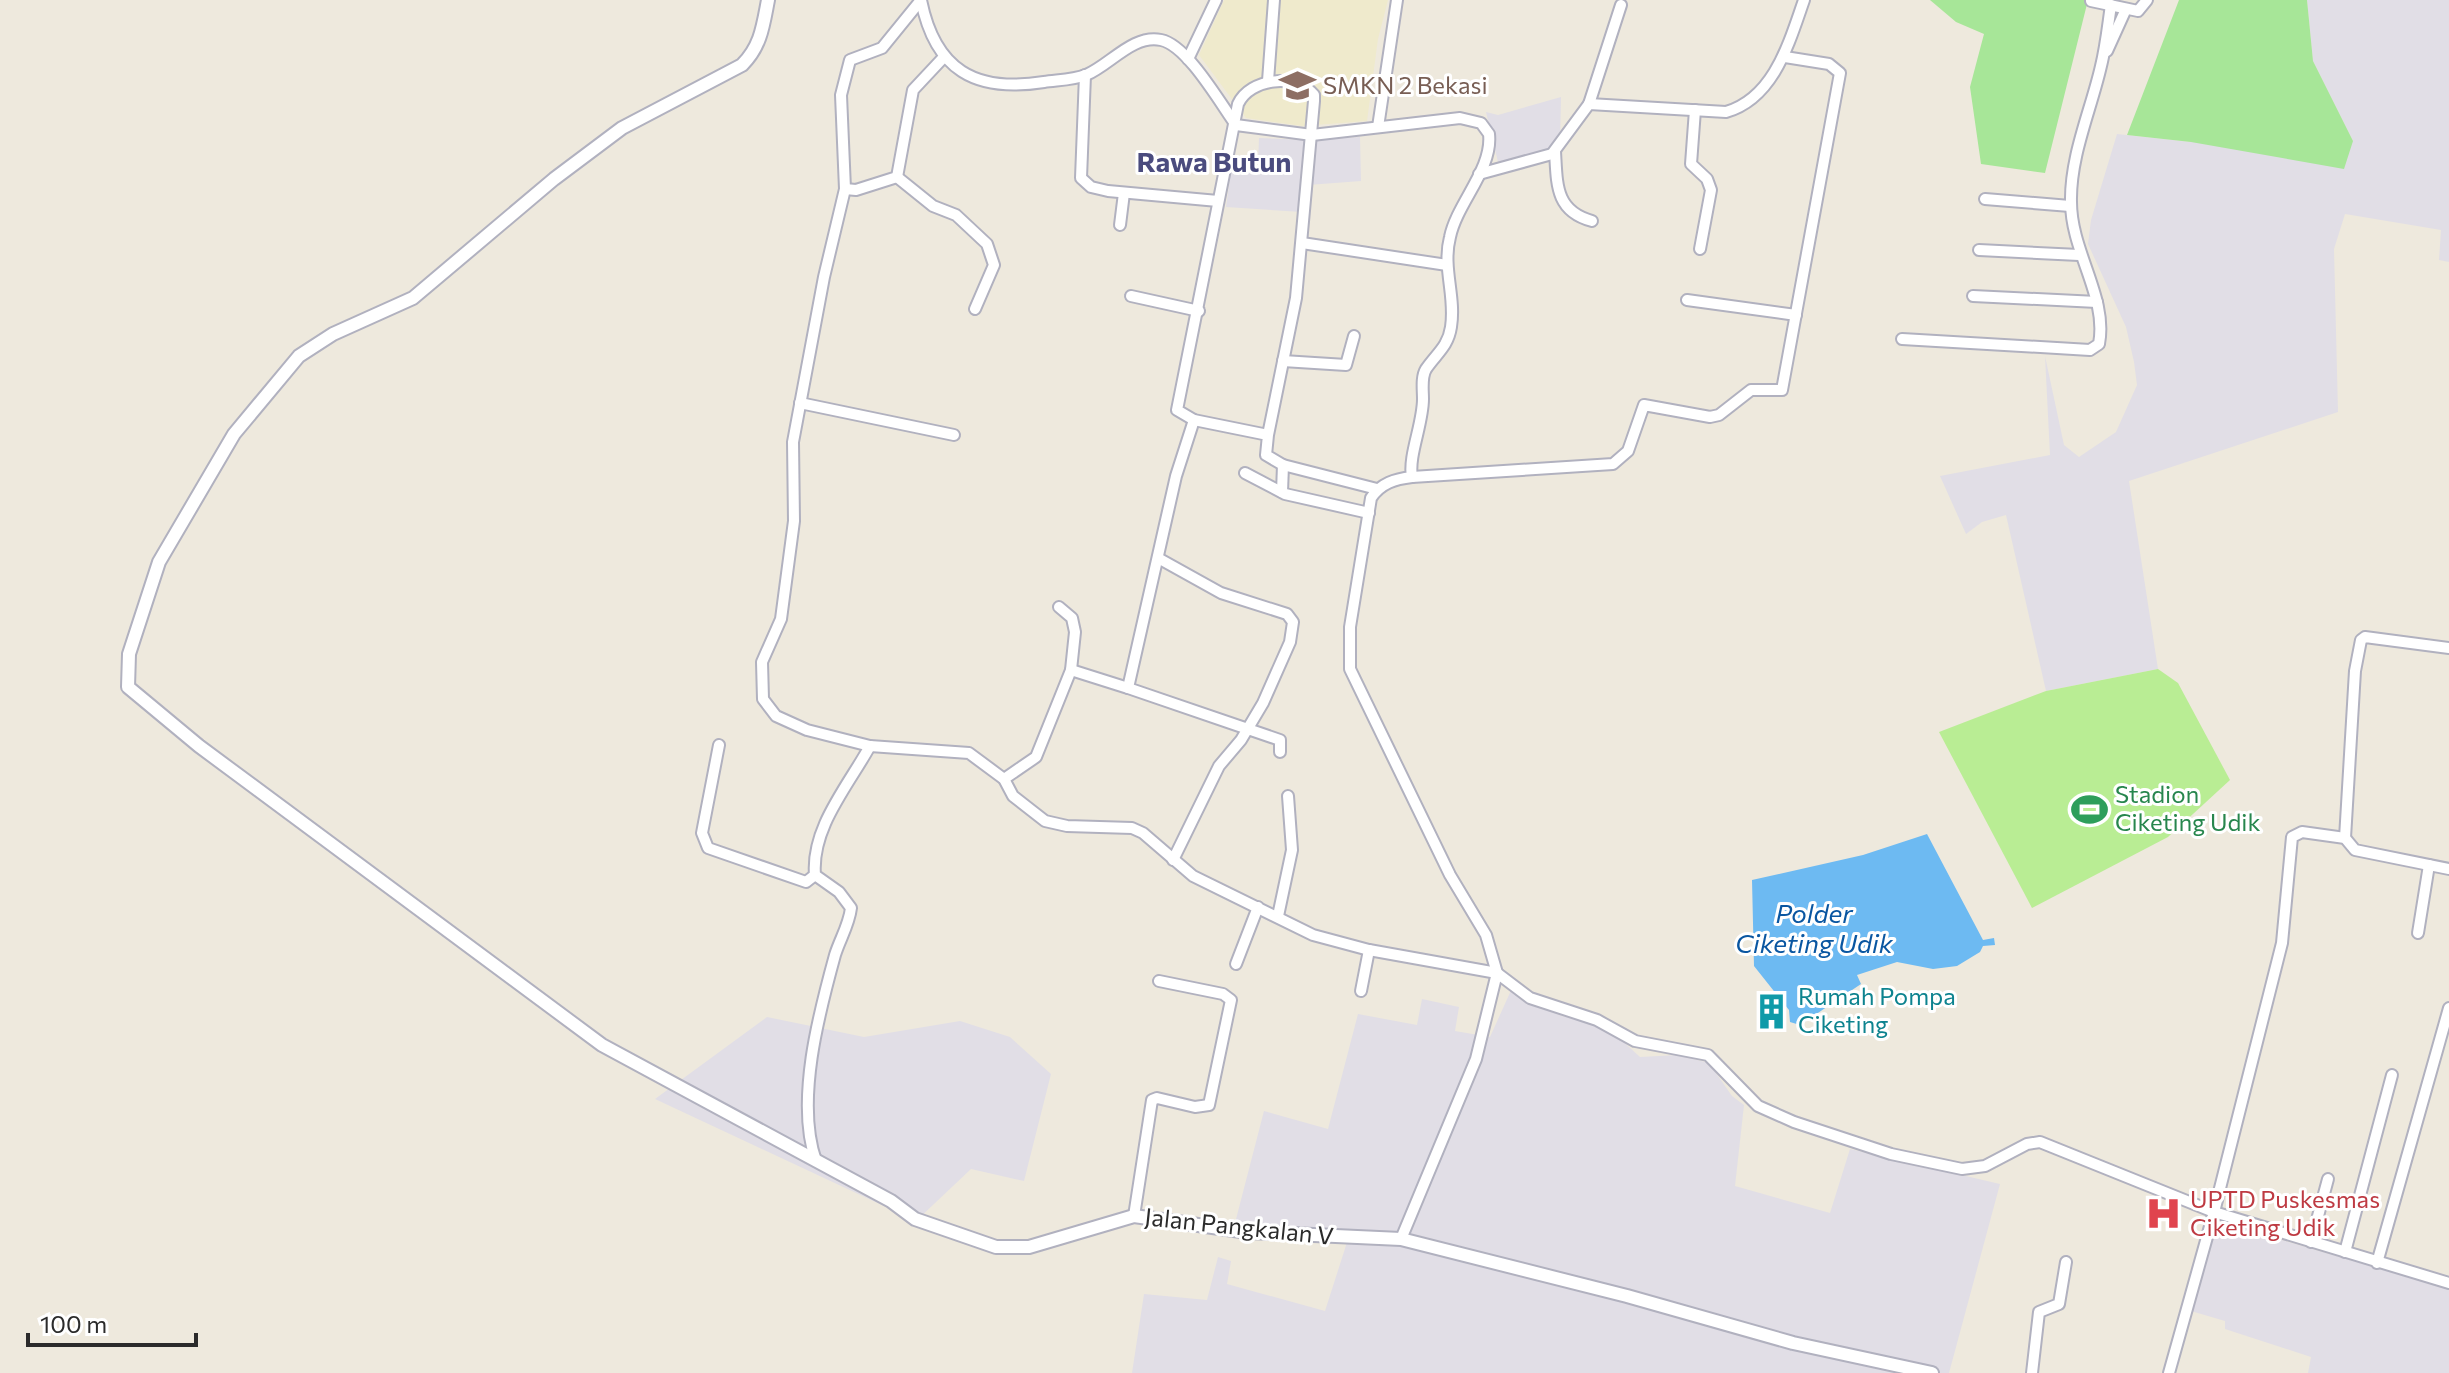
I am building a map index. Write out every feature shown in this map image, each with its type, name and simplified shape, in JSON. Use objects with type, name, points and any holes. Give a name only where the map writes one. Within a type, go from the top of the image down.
[{"type":"street","name":"Jalan Pangkalan V","points":[[768,0],[761,38],[754,53],[742,65],[622,128],[554,179],[413,298],[333,334],[299,356],[234,434],[159,562],[129,654],[128,687],[199,746],[602,1045],[891,1201],[915,1219],[996,1247],[1029,1247],[1134,1216],[1248,1232],[1401,1239],[1627,1296],[1793,1343],[1932,1373]]},
{"type":"street","points":[[921,0],[927,28],[943,58],[984,83],[1020,86],[1085,75],[1143,39],[1164,40],[1188,59],[1236,125],[1312,135],[1460,118],[1481,123],[1489,141],[1479,174],[1449,237],[1447,265],[1453,300],[1451,328],[1440,355],[1426,368],[1422,421],[1409,464],[1412,477]]},
{"type":"street","points":[[921,0],[882,48],[850,60],[841,95],[845,189],[800,403],[791,469],[792,548],[781,619],[762,662],[763,699],[776,716],[870,746],[969,753],[1004,779],[1013,796],[1045,821],[1067,826],[1132,828],[1143,833],[1193,876],[1313,935],[1369,950],[1497,973],[1538,1002],[1597,1020],[1635,1041],[1708,1055],[1758,1106],[1822,1132],[1891,1154],[1962,1169],[1985,1166],[2027,1144],[2040,1142],[2214,1212],[2449,1283]]},
{"type":"street","points":[[1188,59],[1216,0]]},
{"type":"street","points":[[1268,81],[1274,0]]},
{"type":"street","points":[[1378,127],[1397,0]]},
{"type":"street","points":[[1589,104],[1726,112],[1751,101],[1785,57],[1804,0]]},
{"type":"street","points":[[2091,1],[2138,11],[2147,0]]},
{"type":"street","points":[[1479,174],[1535,160],[1555,151],[1589,104],[1621,5]]},
{"type":"street","points":[[1902,339],[2090,350],[2099,344],[2103,323],[2079,255],[2070,206],[2071,181],[2102,63],[2111,5]]},
{"type":"street","points":[[2102,63],[2126,9]]},
{"type":"street","points":[[1401,1239],[1476,1059],[1497,973],[1486,935],[1450,875],[1350,669],[1352,614],[1369,513],[1377,489],[1395,479],[1613,464],[1628,451],[1644,405],[1710,417],[1719,415],[1751,390],[1782,390],[1840,73],[1829,64],[1785,57]]},
{"type":"street","points":[[897,177],[913,90],[943,58]]},
{"type":"street","points":[[1085,75],[1081,178],[1091,187],[1124,193],[1218,201]]},
{"type":"street","points":[[1268,435],[1180,415],[1177,401],[1199,311],[1238,104],[1245,92],[1268,81],[1312,91],[1312,135],[1296,298],[1266,455],[1283,465],[1377,489]]},
{"type":"street","points":[[1695,110],[1691,164],[1707,179],[1711,190],[1700,249]]},
{"type":"street","points":[[1555,151],[1556,176],[1566,207],[1575,216],[1592,221]]},
{"type":"street","points":[[845,189],[897,177]]},
{"type":"street","points":[[897,177],[933,206],[956,215],[987,244],[994,265],[975,309]]},
{"type":"street","points":[[1120,225],[1124,193]]},
{"type":"street","points":[[1985,199],[2070,206]]},
{"type":"street","points":[[1302,243],[1447,265]]},
{"type":"street","points":[[1979,250],[2079,255]]},
{"type":"street","points":[[1131,296],[1199,311]]},
{"type":"street","points":[[1973,296],[2097,302]]},
{"type":"street","points":[[1687,300],[1796,315]]},
{"type":"street","points":[[1283,361],[1346,365],[1354,336]]},
{"type":"street","points":[[800,403],[954,435]]},
{"type":"street","points":[[1128,688],[1183,449],[1194,420]]},
{"type":"street","points":[[1282,492],[1283,465]]},
{"type":"street","points":[[1245,473],[1282,492],[1369,513]]},
{"type":"street","points":[[1158,558],[1221,593],[1292,617],[1290,642],[1249,727],[1219,766],[1173,860]]},
{"type":"street","points":[[1004,779],[1036,757],[1071,670],[1075,632],[1072,618],[1059,607]]},
{"type":"street","points":[[2345,838],[2355,671],[2361,640],[2365,637],[2449,648]]},
{"type":"street","points":[[1071,670],[1249,727],[1280,740],[1280,752]]},
{"type":"street","points":[[719,745],[702,833],[704,843],[708,848],[806,882],[815,875],[817,842],[870,746]]},
{"type":"street","points":[[1278,916],[1292,850],[1288,796]]},
{"type":"street","points":[[2169,1373],[2214,1212],[2282,943],[2289,843],[2302,832],[2345,838],[2355,850],[2449,869]]},
{"type":"street","points":[[2418,933],[2429,865]]},
{"type":"street","points":[[815,875],[839,892],[851,908],[819,1019],[809,1135],[816,1161]]},
{"type":"street","points":[[1236,964],[1258,907]]},
{"type":"street","points":[[1361,991],[1369,950]]},
{"type":"street","points":[[1134,1216],[1152,1100],[1195,1107],[1209,1105],[1231,1000],[1223,994],[1159,981]]},
{"type":"street","points":[[2377,1263],[2449,1008]]},
{"type":"street","points":[[2345,1252],[2392,1075]]},
{"type":"street","points":[[2311,1242],[2328,1179]]},
{"type":"street","points":[[2032,1373],[2039,1312],[2059,1304],[2066,1262]]},
{"type":"shaded area","name":"SMKN 2 Bekasi","points":[[1224,0],[1388,0],[1378,39],[1367,121],[1302,126],[1246,118],[1199,55]]},
{"type":"shaded area","points":[[2307,0],[2449,0],[2449,262],[2439,260],[2441,230],[2345,214],[2334,249],[2338,412],[2129,481],[2158,669],[2046,691],[2006,515],[1982,522],[1966,534],[1940,476],[2050,455],[2045,356],[2064,445],[2079,457],[2116,432],[2137,385],[2134,362],[2126,327],[2088,244],[2091,220],[2117,134],[2191,142],[2353,141],[2313,61]]},
{"type":"shaded area","points":[[1561,97],[1560,145],[1499,166],[1486,112],[1498,115]]},
{"type":"shaded area","points":[[1360,137],[1361,181],[1308,185],[1302,212],[1226,207],[1232,163],[1258,166],[1259,138],[1309,140]]},
{"type":"shaded area","points":[[1513,986],[1562,1016],[1605,1025],[1640,1057],[1678,1055],[1709,1063],[1732,1096],[1744,1105],[1735,1186],[1830,1213],[1850,1149],[2000,1184],[1949,1373],[1132,1373],[1144,1294],[1207,1300],[1218,1257],[1231,1261],[1227,1284],[1325,1311],[1350,1233],[1330,1236],[1235,1223],[1264,1111],[1328,1129],[1358,1014],[1417,1025],[1422,999],[1459,1007],[1455,1031],[1490,1037]]},
{"type":"shaded area","points":[[767,1017],[864,1037],[960,1021],[1010,1037],[1051,1074],[1024,1181],[971,1169],[916,1221],[655,1099]]},
{"type":"shaded area","points":[[2217,1221],[2449,1289],[2449,1373],[2308,1373],[2311,1357],[2225,1329],[2225,1321],[2191,1311]]},
{"type":"green space","points":[[1930,0],[2088,0],[2045,173],[1981,164],[1970,87],[1984,34],[1956,22]]},
{"type":"green space","points":[[2179,0],[2307,0],[2313,61],[2353,141],[2344,169],[2191,142],[2127,135]]},
{"type":"green space","name":"Stadion Ciketing Udik","points":[[2158,669],[2178,683],[2230,780],[2168,837],[2032,908],[1939,732],[2046,691]]},
{"type":"water","name":"Polder Ciketing Udik","points":[[1927,834],[1983,940],[1994,938],[1995,945],[1983,946],[1980,952],[1957,966],[1933,969],[1897,962],[1857,975],[1861,984],[1800,1025],[1790,1022],[1789,1010],[1754,966],[1752,880],[1863,855]]},
{"type":"place","name":"SMKN 2 Bekasi","points":[[1297,86]]},
{"type":"place","name":"Stadion Ciketing Udik","points":[[2089,809]]},
{"type":"place","name":"Rumah Pompa Ciketing","points":[[1772,1011]]},
{"type":"place","name":"UPTD Puskesmas Ciketing Udik","points":[[2164,1214]]},
{"type":"district","name":"Rawa Butun","points":[[1214,162]]}]
